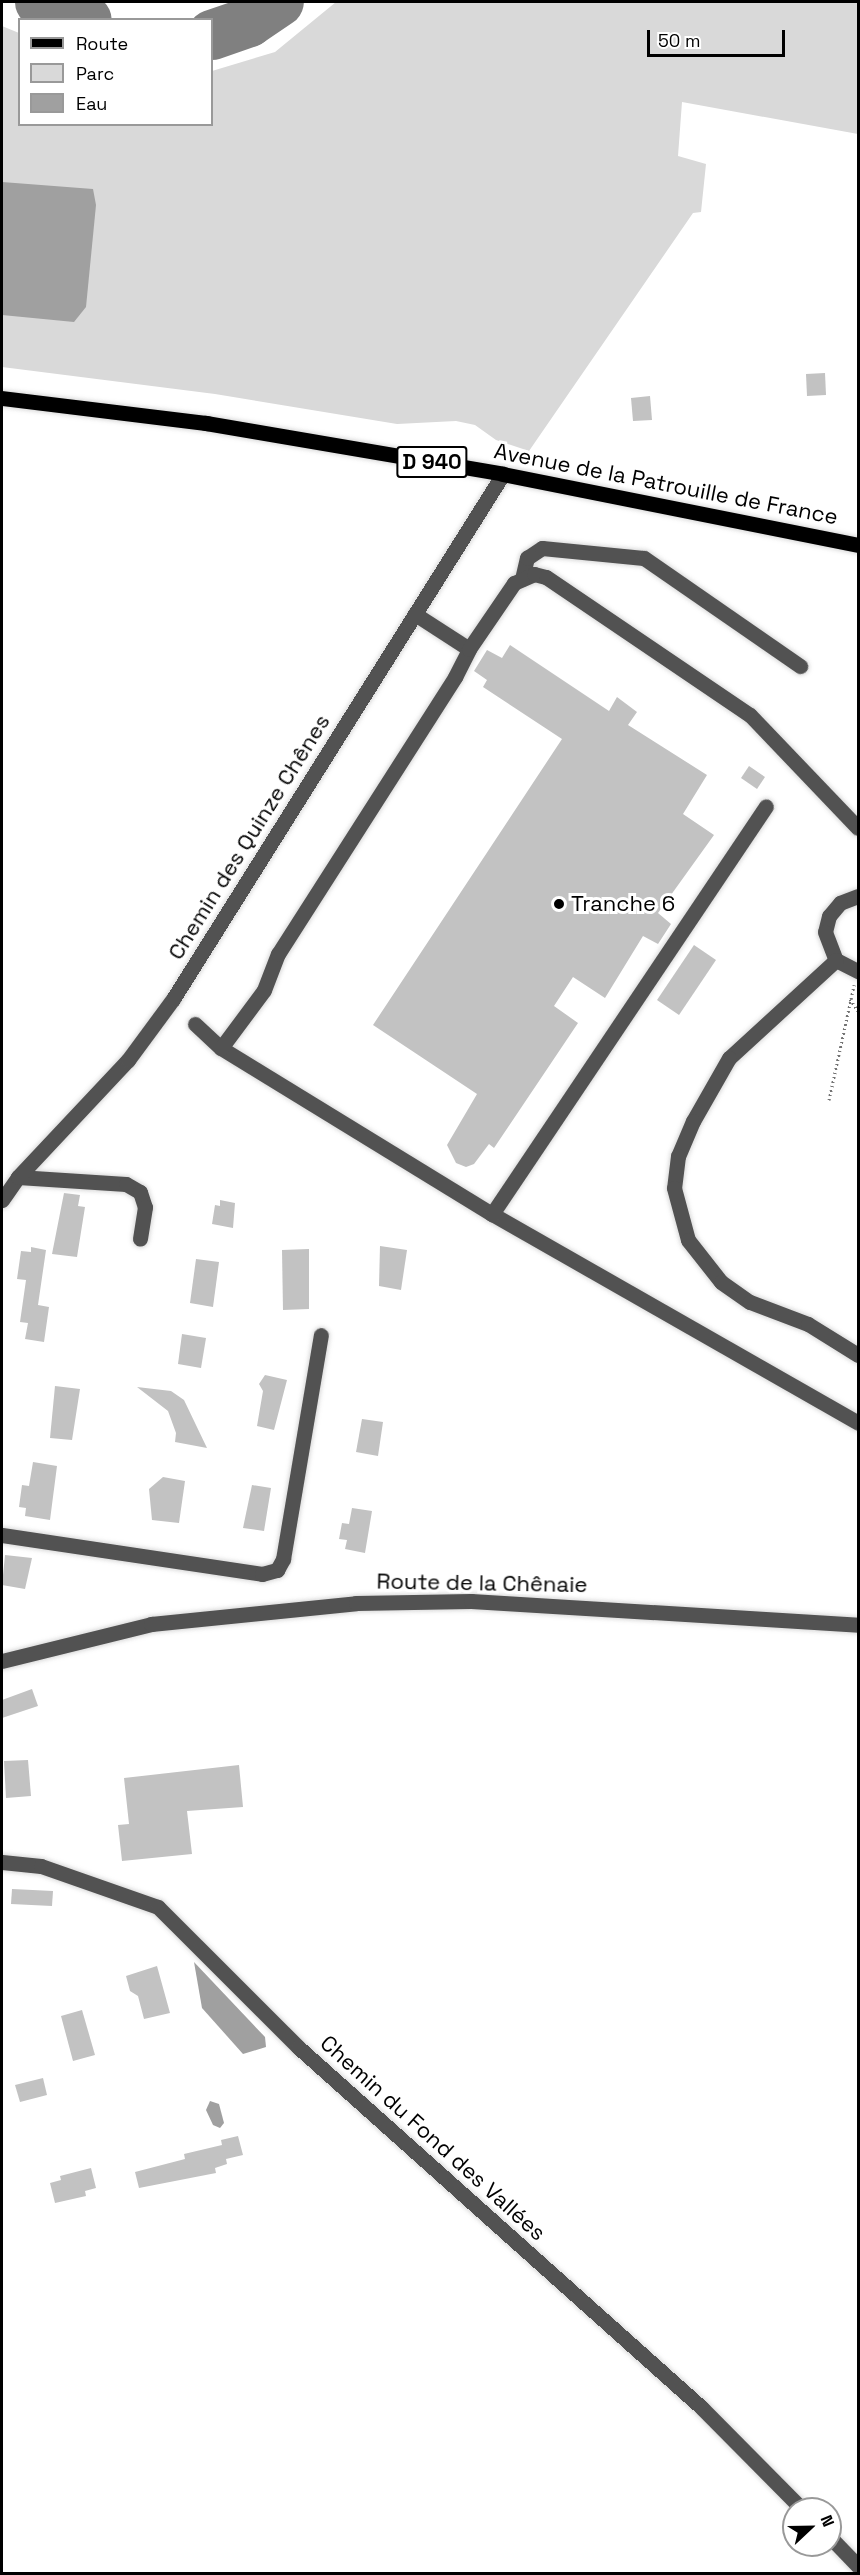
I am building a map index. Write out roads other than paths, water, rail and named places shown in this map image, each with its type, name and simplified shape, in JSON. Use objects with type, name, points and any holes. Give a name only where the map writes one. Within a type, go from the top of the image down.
[{"type":"main road","name":"Avenue de la Patrouille de France","points":[[2,398],[206,423],[503,474],[858,545]]},
{"type":"street","name":"Chemin des Quinze Chênes","points":[[2,1200],[18,1177],[128,1060],[173,999],[503,474]]},
{"type":"street","points":[[522,579],[527,558],[542,548],[644,558],[800,666]]},
{"type":"street","points":[[221,1048],[264,990],[278,954],[455,677],[469,649],[514,583],[534,574],[546,578],[750,714],[858,828]]},
{"type":"street","points":[[415,614],[469,649]]},
{"type":"street","points":[[492,1214],[766,807]]},
{"type":"street","points":[[858,896],[840,903],[829,916],[826,942],[836,960],[858,971]]},
{"type":"street","points":[[836,960],[729,1058],[693,1121],[678,1156],[674,1188],[688,1240],[721,1282],[750,1302],[831,1335],[858,1355]]},
{"type":"street","points":[[195,1024],[221,1048],[492,1214],[858,1423]]},
{"type":"street","points":[[18,1177],[126,1184],[140,1192],[145,1207],[140,1239]]},
{"type":"street","points":[[2,1535],[262,1574],[277,1570],[283,1559],[321,1335]]},
{"type":"street","name":"Route de la Chênaie","points":[[2,1662],[151,1624],[356,1603],[471,1601],[858,1625]]},
{"type":"street","name":"Chemin du Fond des Vallées","points":[[2,1862],[41,1866],[158,1907],[297,2048],[702,2408],[790,2497]]},
{"type":"street","points":[[842,2549],[858,2566]]},
{"type":"water","points":[[2,182],[93,189],[96,205],[86,307],[74,322],[2,315]]},
{"type":"water","points":[[194,1962],[265,2037],[266,2047],[243,2054],[202,2008]]},
{"type":"water","points":[[210,2101],[219,2104],[224,2123],[220,2128],[213,2125],[206,2110]]},
{"type":"place","name":"Tranche 6","points":[[559,904]]}]
